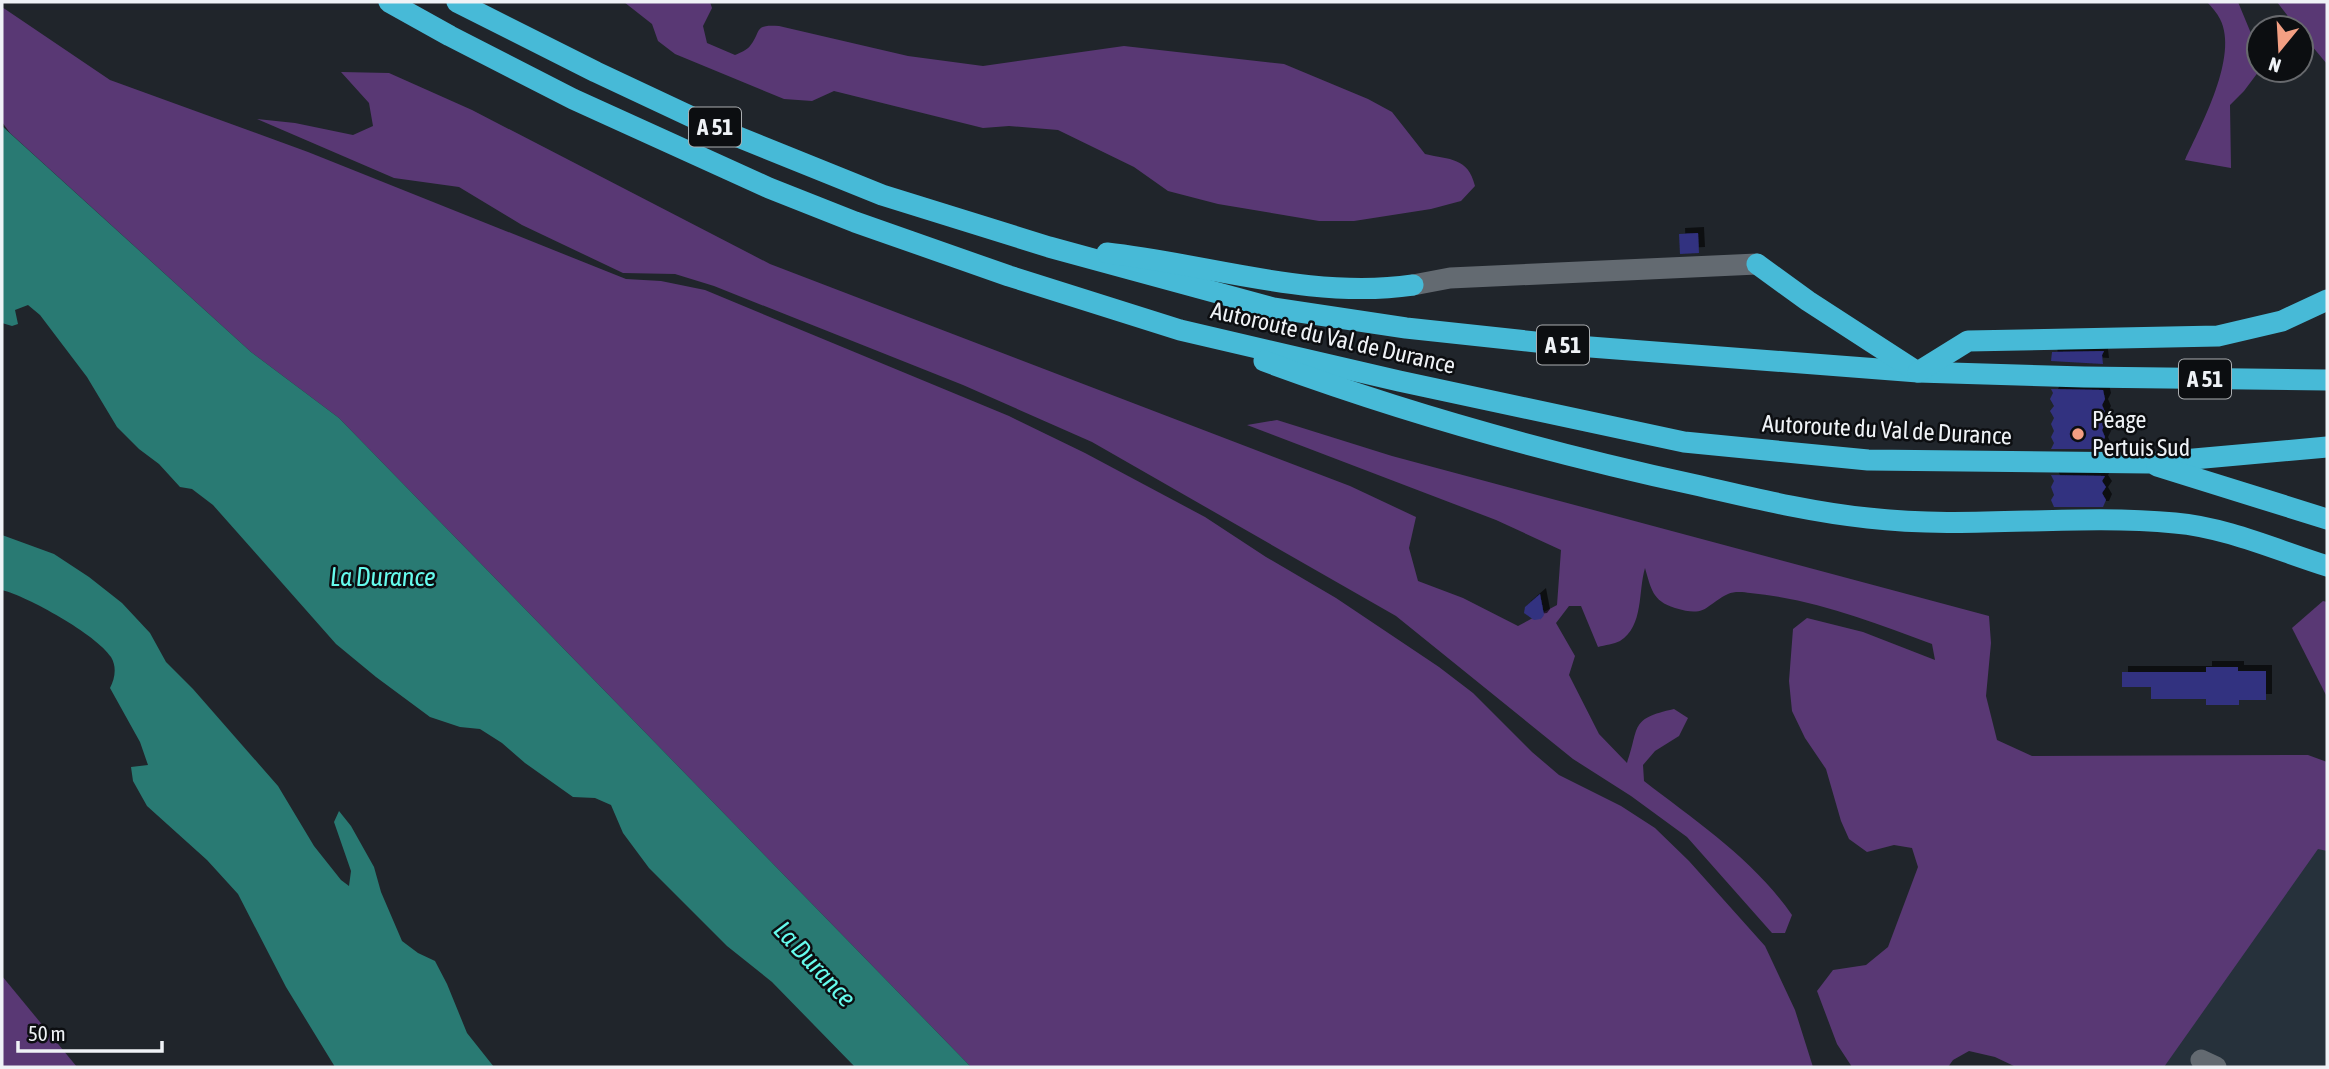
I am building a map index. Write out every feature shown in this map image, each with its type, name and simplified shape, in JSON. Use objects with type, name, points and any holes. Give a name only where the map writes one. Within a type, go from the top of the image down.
[{"type":"highway","name":"Autoroute du Val de Durance","points":[[388,2],[573,99],[769,188],[855,222],[1009,276],[1180,330],[1684,442],[1868,460],[2148,463],[2327,447]]},
{"type":"highway","name":"Autoroute du Val de Durance","points":[[457,2],[711,126],[882,195],[1049,247],[1273,308],[1406,328],[1564,345],[1918,372],[2327,380]]},
{"type":"highway","points":[[1049,247],[1152,258],[1350,290],[1382,290],[1413,285]]},
{"type":"highway","points":[[1757,264],[1848,328],[1918,372],[1968,341],[2218,336],[2282,321],[2327,300]]},
{"type":"highway","points":[[1180,330],[1349,393],[1527,446],[1784,504],[1835,514],[1903,521],[2075,520],[2176,523],[2223,533],[2327,566]]},
{"type":"highway","points":[[2148,463],[2327,519]]},
{"type":"lane","points":[[1413,285],[1450,278],[1757,264]]},
{"type":"shaded area","points":[[624,2],[710,2],[712,8],[703,26],[707,43],[735,55],[749,47],[762,27],[779,26],[908,56],[983,66],[1124,46],[1284,64],[1368,99],[1392,112],[1425,154],[1457,161],[1468,170],[1475,186],[1461,201],[1431,209],[1354,221],[1319,221],[1218,204],[1168,191],[1134,167],[1058,130],[1009,126],[983,128],[834,91],[812,101],[784,99],[675,54],[658,41],[652,24]]},
{"type":"shaded area","points":[[2207,2],[2238,2],[2245,19],[2245,84],[2249,84],[2230,105],[2231,168],[2185,160],[2216,90],[2225,52],[2225,34],[2214,10]]},
{"type":"shaded area","points":[[2277,2],[2327,2],[2327,64],[2315,50],[2315,14],[2286,14]]},
{"type":"shaded area","points":[[2,7],[110,80],[308,152],[626,279],[661,281],[705,290],[1009,416],[1205,517],[1336,598],[1439,667],[1473,693],[1559,775],[1621,806],[1655,828],[1689,861],[1765,946],[1795,1010],[1813,1067],[971,1067],[339,418],[251,352],[10,133],[2,122]]},
{"type":"shaded area","points":[[341,72],[389,73],[472,110],[770,264],[1350,486],[1416,517],[1409,548],[1418,581],[1463,598],[1518,626],[1557,605],[1561,550],[1496,520],[1247,425],[1277,420],[1392,456],[1989,616],[1991,643],[1986,696],[1997,740],[2032,756],[2308,755],[2327,762],[2327,851],[2318,849],[2164,1067],[2016,1067],[1995,1057],[1969,1051],[1953,1060],[1948,1067],[1852,1067],[1837,1044],[1817,991],[1833,970],[1866,965],[1888,947],[1918,867],[1912,848],[1894,845],[1867,852],[1849,839],[1826,769],[1805,738],[1792,711],[1789,681],[1793,629],[1807,618],[1863,632],[1935,660],[1932,644],[1842,612],[1797,600],[1745,592],[1728,594],[1700,611],[1686,611],[1667,605],[1657,598],[1645,568],[1637,617],[1628,634],[1620,641],[1598,647],[1581,606],[1569,606],[1556,623],[1575,656],[1569,675],[1599,734],[1627,763],[1638,726],[1643,721],[1650,716],[1674,709],[1688,718],[1679,736],[1655,751],[1643,765],[1644,781],[1724,843],[1777,895],[1792,915],[1785,933],[1772,933],[1687,837],[1631,796],[1573,759],[1396,616],[1092,442],[963,385],[714,286],[675,274],[623,273],[522,225],[459,187],[394,178],[257,119],[295,123],[353,135],[373,126],[369,103]]},
{"type":"shaded area","points":[[2323,601],[2327,602],[2327,697],[2292,628]]},
{"type":"shaded area","points":[[2327,825],[2327,1067],[2151,1067]]},
{"type":"shaded area","points":[[2,976],[77,1067],[2,1067]]},
{"type":"water","name":"La Durance","points":[[2,126],[251,352],[339,418],[971,1067],[855,1067],[772,982],[727,946],[649,868],[623,833],[611,805],[595,798],[573,797],[480,729],[460,727],[430,717],[376,677],[336,644],[213,505],[192,489],[180,487],[159,464],[117,427],[87,377],[40,315],[28,305],[15,310],[18,324],[12,326],[2,323]]},
{"type":"water","points":[[2,535],[54,554],[122,603],[150,633],[166,662],[278,786],[314,846],[349,886],[351,871],[334,822],[339,811],[351,826],[374,867],[381,892],[402,941],[435,961],[467,1033],[494,1067],[335,1067],[286,987],[238,894],[207,860],[147,806],[133,781],[131,767],[148,765],[140,742],[110,688],[115,673],[111,657],[92,638],[61,618],[28,600],[2,590]]},
{"type":"building","points":[[1698,233],[1699,253],[1680,254],[1679,234]]},
{"type":"building","points":[[2104,351],[2103,364],[2051,361],[2052,352]]},
{"type":"building","points":[[2051,389],[2103,390],[2105,399],[2102,405],[2105,412],[2102,418],[2105,424],[2102,430],[2105,437],[2102,443],[2105,449],[2051,449],[2054,431],[2051,424],[2054,418],[2050,411],[2054,406],[2050,399],[2053,393]]},
{"type":"building","points":[[2051,475],[2105,476],[2102,481],[2106,487],[2102,493],[2106,500],[2103,507],[2054,507],[2051,487],[2054,481]]},
{"type":"building","points":[[1540,594],[1544,615],[1541,619],[1534,620],[1524,613],[1525,607]]},
{"type":"building","points":[[2206,667],[2238,667],[2238,671],[2266,671],[2266,700],[2239,700],[2239,705],[2206,705],[2206,699],[2151,699],[2151,687],[2122,687],[2122,672],[2206,672]]},
{"type":"place","name":"Péage Pertuis Sud","points":[[2078,434]]}]
